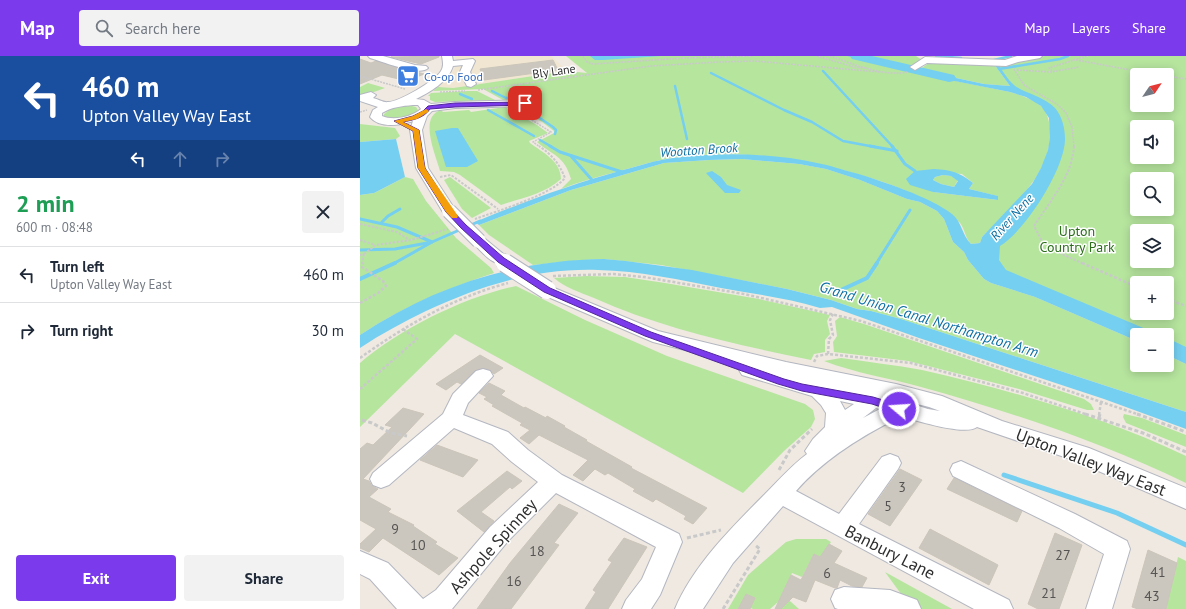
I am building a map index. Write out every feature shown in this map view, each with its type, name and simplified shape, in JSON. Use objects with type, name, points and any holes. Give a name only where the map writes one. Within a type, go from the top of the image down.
[{"type":"street","points":[[360,59],[372,56],[398,63],[439,66],[482,60]]},
{"type":"street","points":[[398,63],[411,56]]},
{"type":"street","points":[[915,67],[922,58],[1006,63],[1016,59],[1037,56]]},
{"type":"street","points":[[470,61],[470,85]]},
{"type":"street","points":[[419,79],[439,66]]},
{"type":"street","points":[[397,121],[411,119],[423,104],[437,82],[439,66]]},
{"type":"street","points":[[371,95],[363,98],[386,110],[397,121],[416,130]]},
{"type":"street","points":[[365,116],[386,110],[423,104],[477,107],[504,103],[525,103]]},
{"type":"street","name":"Upton Valley Way East","points":[[423,104],[416,130],[422,168],[428,180],[449,211],[501,260],[648,334],[781,382],[873,400]]},
{"type":"street","name":"Upton Valley Way East","points":[[648,334],[786,369],[897,400],[935,401],[995,426],[1081,454],[1162,487],[1186,499]]},
{"type":"street","points":[[382,479],[451,418],[460,399],[483,376]]},
{"type":"street","points":[[818,390],[831,402],[836,412],[838,419],[834,432]]},
{"type":"street","points":[[813,461],[817,449],[834,432],[873,400],[897,400]]},
{"type":"street","points":[[688,609],[703,584],[727,551],[780,493],[813,461],[868,424],[897,400]]},
{"type":"street","points":[[451,418],[500,438],[520,456],[554,481],[670,542],[651,587],[635,609]]},
{"type":"street","points":[[843,528],[890,464]]},
{"type":"street","points":[[961,470],[1067,521],[1093,537],[1118,549],[1099,609]]},
{"type":"street","name":"Ashpole Spinney","points":[[431,609],[445,598],[499,534],[554,481]]},
{"type":"street","name":"Banbury Lane","points":[[780,493],[802,507],[1000,609]]},
{"type":"street","points":[[360,562],[379,571],[414,609]]},
{"type":"street","points":[[844,599],[890,602],[908,609]]},
{"type":"path","points":[[583,56],[587,62],[593,64],[753,56]]},
{"type":"path","points":[[817,56],[854,67],[870,68]]},
{"type":"path","points":[[830,56],[879,72]]},
{"type":"path","points":[[1052,72],[1049,68],[1087,56]]},
{"type":"path","points":[[1076,60],[1100,66],[1130,70]]},
{"type":"path","name":"Bly Lane","points":[[360,76],[406,89],[423,104],[470,85],[651,66],[754,61],[907,73],[915,67]]},
{"type":"path","points":[[1079,67],[1052,72],[1014,70],[1017,77],[1025,86],[1060,107],[1070,122],[1073,133],[1074,147],[1070,168],[1034,226],[1042,241],[1064,255],[1130,284]]},
{"type":"path","points":[[1174,77],[1186,80]]},
{"type":"path","points":[[428,180],[452,175],[498,209],[540,194],[561,183],[565,178],[561,165],[554,156],[533,142],[551,132],[504,103],[470,85]]},
{"type":"path","points":[[360,224],[397,232],[411,240]]},
{"type":"path","points":[[360,240],[376,245],[411,240],[427,235]]},
{"type":"path","points":[[360,255],[364,254],[376,245]]},
{"type":"path","points":[[360,303],[378,293],[386,286],[383,281],[362,267],[364,254]]},
{"type":"path","points":[[547,283],[601,274],[644,277],[744,294],[833,314],[861,321],[1186,432]]},
{"type":"path","points":[[360,358],[403,329],[460,299],[492,287],[514,281]]},
{"type":"path","points":[[1174,302],[1186,306]]},
{"type":"path","points":[[828,354],[829,339],[833,335],[830,320],[833,314]]},
{"type":"path","points":[[360,389],[417,339],[403,329]]},
{"type":"path","points":[[813,365],[816,356],[828,354],[911,363],[1023,393],[1143,433],[1186,452]]},
{"type":"path","points":[[1099,418],[1101,402]]},
{"type":"path","points":[[362,420],[391,433],[408,436]]},
{"type":"path","points":[[670,542],[727,529]]},
{"type":"shaded area","points":[[455,56],[551,56],[567,71],[453,88],[438,87],[451,74],[456,66]]},
{"type":"green space","points":[[566,56],[916,56],[922,60],[909,67],[906,71],[1010,92],[1041,106],[1046,113],[1050,128],[1049,145],[1045,161],[1028,189],[982,237],[980,243],[971,244],[967,239],[962,225],[952,216],[934,204],[913,194],[883,182],[831,167],[778,158],[725,154],[671,158],[650,162],[561,189],[571,179],[565,165],[561,160],[537,142],[554,133],[554,131],[542,122],[514,106],[526,106],[529,100],[503,100],[483,89],[433,91],[438,87],[453,88],[567,71],[587,73]],"holes":[[[915,171],[962,174],[973,183],[969,189],[997,196],[998,200],[933,192]]]},
{"type":"green space","name":"Upton Country Park","points":[[1037,56],[1186,56],[1186,354],[1174,348],[1174,328],[1130,328],[1130,329],[997,272],[983,250],[1031,198],[1058,136],[1042,102],[1016,89],[1004,77],[995,63]]},
{"type":"green space","points":[[930,62],[994,64],[1010,86],[984,84],[919,70]]},
{"type":"green space","points":[[368,83],[385,88],[360,97],[360,87]]},
{"type":"green space","points":[[477,91],[495,100],[435,102],[430,100],[430,96],[428,96],[431,93]]},
{"type":"green space","points":[[408,105],[416,107],[418,110],[407,117],[402,118],[388,118],[384,116],[384,114],[392,108]]},
{"type":"green space","points":[[505,107],[548,133],[529,141],[554,162],[558,167],[561,179],[540,192],[501,205],[460,175],[454,172],[440,171],[432,147],[430,128],[431,120],[434,114],[441,110],[443,112],[469,110],[471,112]]},
{"type":"green space","points":[[360,124],[395,128],[400,136],[396,139],[360,142]]},
{"type":"green space","points":[[742,159],[799,164],[826,169],[860,180],[907,199],[920,202],[937,211],[944,219],[953,242],[964,252],[968,260],[984,279],[991,283],[1035,297],[1130,338],[1130,372],[1174,372],[1174,358],[1186,364],[1186,412],[901,319],[857,309],[831,300],[787,289],[661,265],[604,259],[533,265],[489,235],[479,225],[571,190],[664,163]]},
{"type":"green space","points":[[943,175],[951,176],[958,180],[954,187],[941,184],[933,180],[935,177]]},
{"type":"green space","points":[[405,177],[413,179],[426,201],[456,238],[491,268],[494,273],[408,307],[360,335],[360,195],[374,193]]},
{"type":"green space","points":[[450,177],[491,208],[472,218],[462,209],[444,180]]},
{"type":"green space","points":[[586,276],[625,277],[665,283],[759,299],[830,315],[827,321],[830,334],[825,340],[825,352],[814,354],[811,360],[728,342],[647,319],[578,292],[554,278]]},
{"type":"green space","points":[[516,286],[585,320],[667,356],[805,404],[813,410],[815,419],[811,427],[784,451],[743,493],[455,334],[360,427],[360,363],[394,338],[454,306],[496,291]]},
{"type":"green space","points":[[840,317],[1084,399],[1091,404],[1094,410],[1087,410],[1019,389],[908,361],[834,352],[833,342],[837,336],[835,321]]},
{"type":"green space","points":[[841,358],[922,370],[989,386],[1090,417],[1155,442],[1186,456],[1186,483],[1122,454],[1056,429],[955,397],[848,369],[824,361]]},
{"type":"green space","points":[[1124,414],[1142,418],[1186,435],[1186,447],[1126,423],[1123,417]]},
{"type":"green space","points":[[796,539],[826,539],[831,542],[820,557],[814,554],[802,577],[792,573],[782,594],[799,609],[781,609],[783,607],[778,602],[770,609],[753,609],[750,608],[755,598],[746,594],[738,609],[728,609],[748,575],[786,542]]},
{"type":"green space","points":[[1178,557],[1186,561],[1186,609],[1166,609]]},
{"type":"green space","points":[[885,572],[952,609],[916,609],[904,598]]},
{"type":"water","points":[[590,56],[661,56],[595,60]]},
{"type":"water","points":[[847,56],[861,56],[909,66],[905,70]]},
{"type":"water","points":[[994,64],[998,64],[1016,87],[1043,99],[1055,108],[1063,122],[1065,139],[1063,152],[1051,182],[1032,213],[1021,227],[1000,246],[999,260],[1006,270],[1143,328],[1130,328],[1130,338],[1035,297],[991,283],[984,279],[968,260],[964,252],[953,242],[944,219],[937,211],[920,202],[907,199],[860,180],[826,169],[799,164],[742,159],[664,163],[571,190],[479,225],[475,222],[566,187],[654,162],[691,156],[745,154],[782,157],[822,164],[892,185],[943,208],[955,217],[971,244],[980,243],[982,237],[1032,184],[1041,168],[1048,150],[1050,137],[1049,118],[1041,106],[1026,97],[1010,92],[914,73],[919,70],[984,84],[1010,86]]},
{"type":"water","points":[[458,128],[478,161],[467,167],[446,167],[435,131]]},
{"type":"water","points":[[396,139],[405,177],[374,193],[360,195],[360,142]]},
{"type":"water","points":[[934,169],[955,172],[973,183],[969,189],[998,196],[998,200],[933,192],[910,185],[906,179],[915,171]],"holes":[[[943,175],[951,176],[958,181],[954,187],[941,184],[933,180],[935,177]]]},
{"type":"water","points":[[712,171],[721,177],[727,185],[741,190],[739,193],[725,193],[706,173]]},
{"type":"water","points":[[604,259],[692,270],[787,289],[831,300],[857,309],[901,319],[1186,412],[1186,429],[1104,399],[919,338],[832,307],[820,308],[771,296],[660,276],[629,272],[575,270],[531,275],[510,280],[468,293],[426,311],[392,328],[360,348],[360,335],[388,318],[446,290],[476,279],[539,264]]},
{"type":"water","points":[[1174,341],[1186,347],[1186,364],[1174,358]]},
{"type":"building","points":[[439,56],[421,64],[391,57]]},
{"type":"building","points":[[360,59],[371,63],[376,61],[424,74],[407,81],[382,75],[360,84]]},
{"type":"building","points":[[553,60],[558,70],[484,80],[480,69]]},
{"type":"building","points":[[480,355],[503,368],[494,374],[490,370],[483,368],[476,370],[461,384],[457,382],[446,390],[436,384]]},
{"type":"building","points":[[489,383],[505,391],[501,395],[524,408],[525,407],[546,418],[547,416],[587,440],[586,441],[632,467],[631,468],[707,508],[693,524],[684,519],[686,516],[656,499],[653,502],[633,491],[635,489],[608,473],[605,475],[595,469],[583,481],[573,475],[588,460],[539,435],[529,444],[520,438],[530,430],[520,425],[522,423],[492,406],[494,405],[484,399],[487,397],[479,393]]},
{"type":"building","points":[[403,408],[424,414],[363,479],[369,481],[372,486],[378,489],[369,497],[391,509],[388,512],[414,525],[413,526],[437,542],[435,544],[458,558],[439,575],[383,538],[369,552],[360,548],[360,544],[376,529],[360,520],[360,449],[367,443],[373,445],[392,427],[385,425]]},
{"type":"building","points":[[437,445],[478,460],[463,477],[420,460]]},
{"type":"building","points":[[900,469],[922,480],[890,526],[868,514]]},
{"type":"building","points":[[507,471],[522,481],[512,489],[510,487],[481,512],[494,521],[484,532],[457,511]]},
{"type":"building","points":[[954,478],[1022,511],[1017,522],[947,489]]},
{"type":"building","points":[[559,504],[578,513],[554,543],[559,545],[511,609],[477,609],[510,563]]},
{"type":"building","points":[[930,529],[998,565],[989,585],[919,548]]},
{"type":"building","points":[[1055,533],[1082,545],[1059,609],[1038,609],[1028,604]]},
{"type":"building","points":[[624,538],[647,547],[608,609],[585,609],[596,592],[593,590],[612,562],[608,560]]},
{"type":"building","points":[[829,544],[842,551],[834,563],[867,578],[862,587],[852,586],[840,580],[837,588],[835,588],[815,580],[806,602],[793,597],[781,609],[775,609],[791,575],[801,580],[814,554],[820,557]]},
{"type":"building","points":[[1148,550],[1177,563],[1166,609],[1138,609],[1132,607]]},
{"type":"building","points":[[746,594],[755,598],[750,609],[738,609]]},
{"type":"waterway","name":"River Nene","points":[[856,56],[949,78]]},
{"type":"waterway","points":[[936,56],[961,58]]},
{"type":"waterway","points":[[994,60],[1011,56]]},
{"type":"waterway","points":[[999,69],[1060,59],[1068,56]]},
{"type":"waterway","points":[[823,71],[893,147]]},
{"type":"waterway","points":[[711,73],[784,110],[812,122],[843,141],[875,147]]},
{"type":"waterway","points":[[675,86],[687,139]]},
{"type":"waterway","points":[[492,91],[506,98],[527,98],[536,100],[533,106],[528,110],[553,127],[556,130],[555,134]]},
{"type":"waterway","points":[[460,94],[472,99]]},
{"type":"waterway","points":[[488,110],[534,136]]},
{"type":"waterway","points":[[540,140],[552,147]]},
{"type":"waterway","points":[[550,146],[560,152],[622,172]]},
{"type":"waterway","points":[[870,146],[895,151]]},
{"type":"waterway","points":[[892,146],[895,151]]},
{"type":"waterway","points":[[895,151],[905,164],[915,171]]},
{"type":"waterway","points":[[571,156],[592,180]]},
{"type":"waterway","points":[[382,222],[388,216],[400,209]]},
{"type":"waterway","points":[[876,264],[910,210]]},
{"type":"waterway","points":[[360,219],[397,227],[432,242]]},
{"type":"waterway","name":"Wootton Brook","points":[[432,242],[480,221]]},
{"type":"waterway","name":"Wootton Brook","points":[[394,264],[432,242]]},
{"type":"waterway","points":[[360,250],[395,249],[427,243]]},
{"type":"waterway","name":"Grand Union Canal Northampton Arm","points":[[841,290],[867,278],[877,263]]},
{"type":"waterway","name":"Wootton Brook","points":[[360,279],[394,264]]},
{"type":"waterway","points":[[1004,475],[1117,513],[1186,545]]},
{"type":"slow traffic","points":[[426,111],[407,120],[397,121],[416,130],[422,168],[428,180],[454,216]]},
{"type":"place","name":"Co-op Food","points":[[408,76]]},
{"type":"route","points":[[525,103],[455,105],[428,108],[425,112],[415,117],[397,121],[416,130],[422,168],[428,180],[449,211],[463,226],[501,260],[547,290],[648,334],[781,382],[873,400],[899,409]]}]
